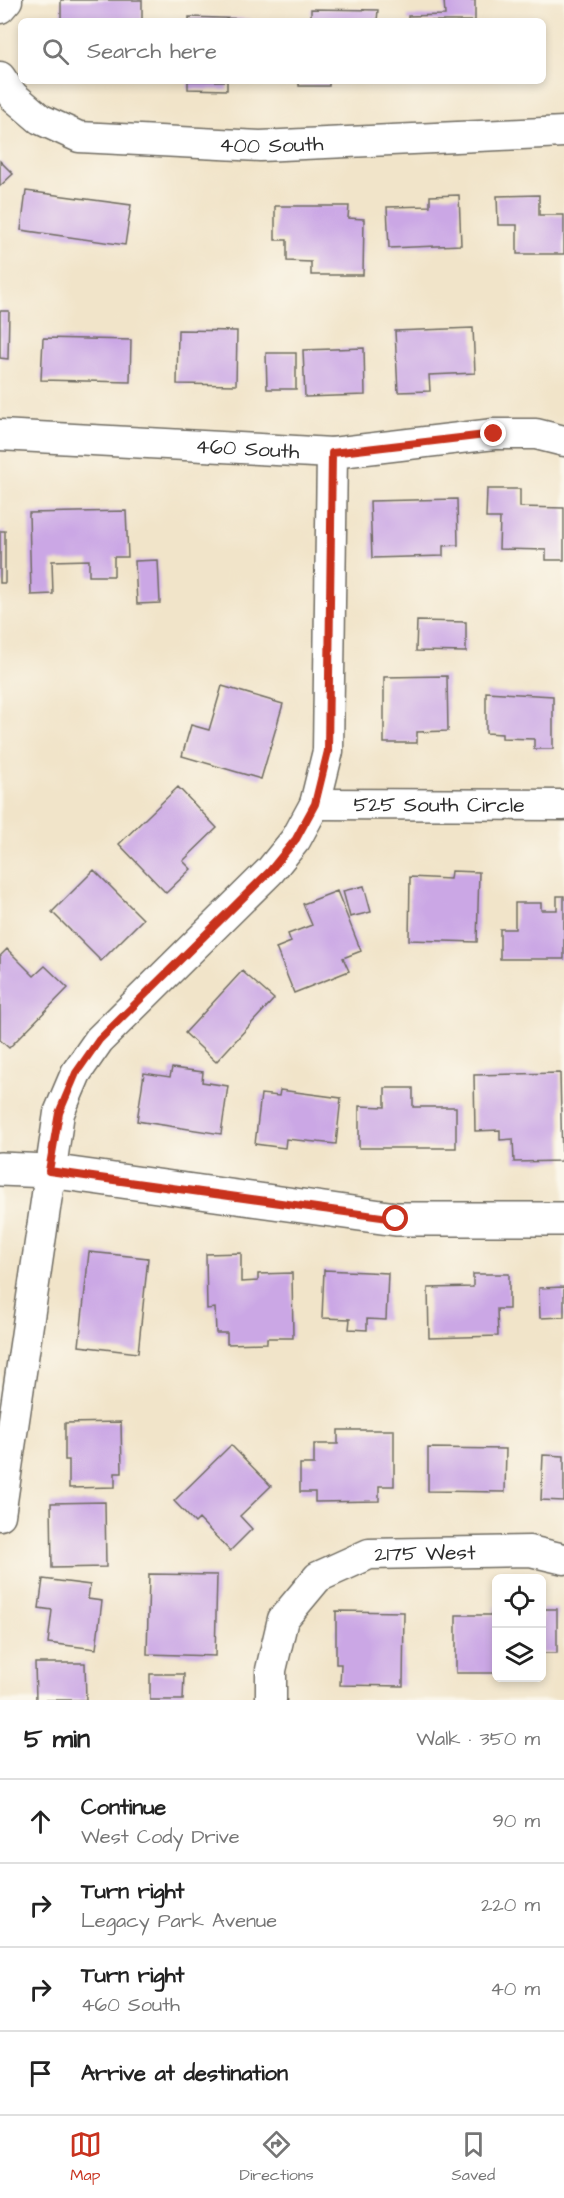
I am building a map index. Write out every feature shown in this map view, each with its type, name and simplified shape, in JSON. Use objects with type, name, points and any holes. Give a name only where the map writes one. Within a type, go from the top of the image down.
[{"type":"street","points":[[0,8],[8,0]]},
{"type":"street","name":"400 South","points":[[0,77],[13,96],[40,119],[79,137],[260,146],[564,132]]},
{"type":"street","name":"460 South","points":[[0,435],[332,453],[494,434],[536,434],[564,441]]},
{"type":"street","points":[[0,1515],[49,1171],[59,1113],[76,1073],[99,1040],[270,871],[296,839],[315,804],[328,751],[332,453]]},
{"type":"street","name":"525 South Circle","points":[[315,804],[564,805]]},
{"type":"street","points":[[0,1169],[49,1171],[396,1219],[564,1219]]},
{"type":"street","name":"2175 West","points":[[271,1700],[271,1670],[283,1618],[318,1577],[369,1554],[530,1551],[564,1559]]},
{"type":"building","points":[[61,0],[142,0],[142,18],[61,18]]},
{"type":"building","points":[[444,0],[475,0],[475,18],[408,18],[408,16],[445,15]]},
{"type":"building","points":[[311,9],[378,10],[377,18],[311,18]]},
{"type":"building","points":[[188,84],[227,84],[227,90],[188,89]]},
{"type":"building","points":[[299,84],[329,84],[329,86],[299,86]]},
{"type":"building","points":[[0,161],[13,174],[0,186]]},
{"type":"building","points":[[26,191],[131,205],[125,245],[21,230]]},
{"type":"building","points":[[459,195],[461,245],[389,248],[387,207],[430,206],[430,196]]},
{"type":"building","points":[[539,195],[539,215],[564,215],[564,254],[517,254],[517,225],[498,225],[497,196]]},
{"type":"building","points":[[275,206],[349,206],[348,218],[364,219],[363,275],[311,275],[311,262],[287,261],[287,240],[275,240]]},
{"type":"building","points":[[0,311],[9,311],[8,359],[0,358]]},
{"type":"building","points":[[473,328],[475,373],[429,375],[430,391],[398,392],[395,331]]},
{"type":"building","points":[[178,330],[237,331],[236,385],[177,384]]},
{"type":"building","points":[[43,338],[131,340],[130,382],[41,380]]},
{"type":"building","points":[[364,348],[365,395],[305,397],[303,350]]},
{"type":"building","points":[[266,353],[296,353],[296,389],[267,389]]},
{"type":"building","points":[[487,489],[520,489],[520,507],[564,508],[564,560],[546,560],[546,550],[499,549],[500,518],[486,518]]},
{"type":"building","points":[[457,499],[458,545],[443,546],[443,556],[372,558],[370,501]]},
{"type":"building","points":[[126,511],[128,557],[114,557],[114,576],[89,576],[89,560],[52,561],[53,594],[31,595],[29,513]]},
{"type":"building","points":[[0,531],[5,531],[5,583],[0,583]]},
{"type":"building","points":[[158,560],[160,603],[137,604],[135,561]]},
{"type":"building","points":[[417,621],[466,622],[466,652],[416,651]]},
{"type":"building","points":[[447,676],[448,731],[417,732],[417,743],[384,743],[384,677]]},
{"type":"building","points":[[222,686],[283,704],[261,779],[182,756],[191,725],[209,730]]},
{"type":"building","points":[[486,692],[553,696],[553,749],[534,749],[534,739],[502,738],[502,734],[486,733]]},
{"type":"building","points":[[178,787],[217,828],[183,861],[191,869],[166,893],[119,844]]},
{"type":"building","points":[[94,870],[143,919],[101,961],[52,912]]},
{"type":"building","points":[[451,871],[479,872],[477,942],[409,940],[410,877],[450,879]]},
{"type":"building","points":[[364,886],[371,912],[350,917],[343,891]]},
{"type":"building","points":[[337,891],[361,951],[343,958],[349,971],[294,993],[276,948],[291,942],[288,934],[312,925],[303,904]]},
{"type":"building","points":[[557,896],[564,896],[564,959],[500,959],[500,929],[515,929],[515,903],[541,903],[541,910],[557,910]]},
{"type":"building","points":[[7,949],[34,976],[45,966],[68,988],[9,1048],[0,1040],[0,956]]},
{"type":"building","points":[[242,971],[274,999],[216,1062],[185,1033]]},
{"type":"building","points":[[172,1068],[203,1072],[202,1082],[228,1086],[221,1134],[137,1121],[144,1073],[170,1077]]},
{"type":"building","points":[[560,1073],[562,1161],[514,1162],[513,1139],[500,1140],[500,1130],[475,1131],[474,1075]]},
{"type":"building","points":[[385,1088],[413,1088],[413,1107],[456,1107],[456,1148],[359,1148],[359,1106],[385,1107]]},
{"type":"building","points":[[280,1090],[341,1098],[336,1144],[286,1139],[285,1148],[255,1144],[261,1094],[279,1096]]},
{"type":"building","points":[[89,1252],[148,1258],[138,1353],[79,1346]]},
{"type":"building","points":[[241,1253],[241,1282],[258,1281],[258,1274],[292,1273],[293,1338],[267,1338],[267,1343],[227,1344],[227,1333],[216,1333],[215,1308],[207,1309],[206,1254]]},
{"type":"building","points":[[324,1270],[388,1273],[386,1320],[367,1319],[367,1330],[349,1329],[350,1319],[322,1318]]},
{"type":"building","points":[[473,1274],[509,1274],[509,1309],[497,1309],[498,1336],[429,1338],[428,1288],[473,1287]]},
{"type":"building","points":[[564,1287],[564,1317],[540,1318],[539,1288]]},
{"type":"building","points":[[121,1422],[122,1473],[115,1473],[115,1487],[69,1488],[69,1460],[65,1460],[65,1423]]},
{"type":"building","points":[[338,1430],[394,1430],[394,1486],[379,1486],[379,1501],[315,1502],[315,1492],[300,1492],[300,1464],[314,1464],[314,1444],[338,1444]]},
{"type":"building","points":[[231,1445],[271,1486],[240,1516],[252,1529],[230,1551],[199,1519],[195,1523],[174,1501]]},
{"type":"building","points":[[428,1448],[506,1449],[505,1492],[428,1491]]},
{"type":"building","points":[[543,1455],[564,1456],[564,1501],[541,1500]]},
{"type":"building","points":[[105,1502],[106,1567],[52,1568],[51,1503]]},
{"type":"building","points":[[149,1574],[217,1575],[215,1656],[147,1654]]},
{"type":"building","points":[[43,1579],[90,1585],[88,1599],[102,1601],[96,1649],[48,1643],[52,1610],[39,1608]]},
{"type":"building","points":[[546,1609],[557,1609],[557,1653],[546,1653]]},
{"type":"building","points":[[336,1611],[404,1612],[403,1686],[340,1685],[341,1664],[336,1664]]},
{"type":"building","points":[[456,1615],[492,1615],[492,1673],[456,1673]]},
{"type":"building","points":[[35,1663],[85,1663],[86,1700],[36,1700]]},
{"type":"building","points":[[150,1674],[184,1674],[183,1700],[150,1700]]},
{"type":"route","points":[[396,1219],[49,1171],[59,1113],[76,1073],[99,1040],[270,871],[296,839],[315,804],[328,751],[332,453],[494,434]]}]
